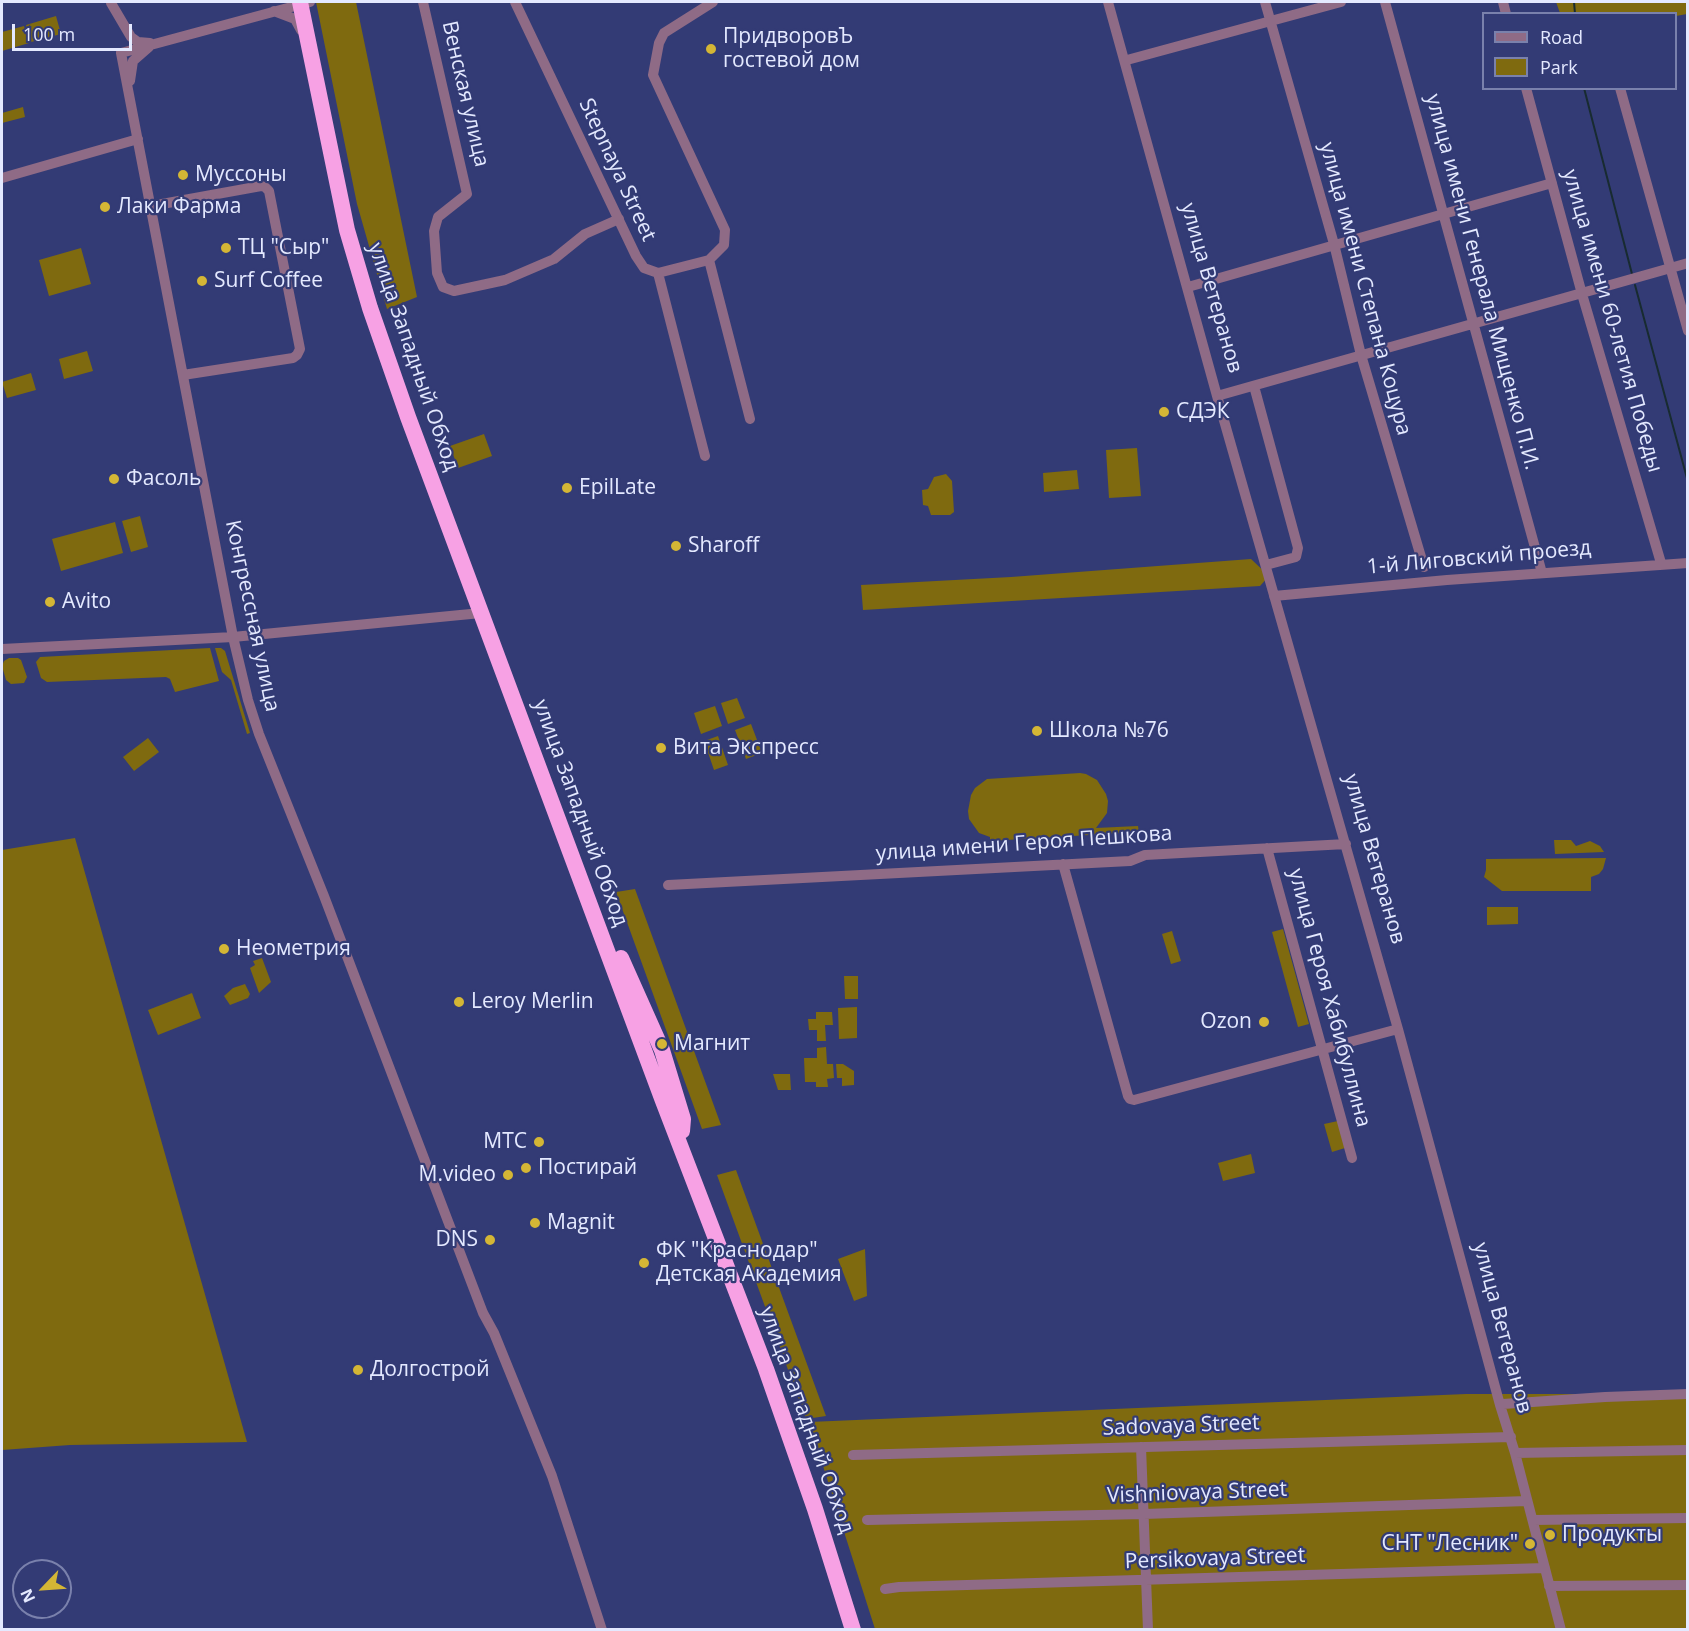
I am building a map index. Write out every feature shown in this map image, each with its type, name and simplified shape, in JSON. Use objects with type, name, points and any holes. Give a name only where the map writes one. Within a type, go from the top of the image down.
[{"type":"highway","name":"улица Западный Обход","points":[[301,2],[329,152],[357,266],[404,406],[752,1332],[815,1509],[853,1629]]},
{"type":"highway","name":"улица Западный Обход","points":[[301,2],[345,195],[383,322],[427,452],[581,849],[682,1131],[785,1405],[859,1629]]},
{"type":"street","points":[[273,11],[301,2]]},
{"type":"street","points":[[111,3],[131,38],[138,42],[154,43],[301,2]]},
{"type":"street","name":"Венская улица","points":[[423,2],[467,194],[438,217],[434,231],[438,273],[443,287],[454,291],[505,280],[554,259],[585,234],[619,219]]},
{"type":"street","name":"Stepnaya Street","points":[[515,2],[636,256],[644,268],[658,273]]},
{"type":"street","points":[[705,456],[658,273],[709,260],[724,245],[725,230],[653,75],[659,43],[664,33],[714,2]]},
{"type":"street","name":"улица Ветеранов","points":[[1108,2],[1189,287]]},
{"type":"street","name":"улица Ветеранов","points":[[1112,2],[1189,287],[1398,1029],[1510,1437]]},
{"type":"street","name":"улица имени Степана Коцура","points":[[1265,2],[1334,244],[1361,355],[1425,567]]},
{"type":"street","points":[[1127,60],[1341,2]]},
{"type":"street","name":"улица имени Генерала Мищенко П.И.","points":[[1384,2],[1542,573]]},
{"type":"street","points":[[273,11],[295,19],[302,33],[327,164],[342,222],[357,266]]},
{"type":"street","points":[[129,90],[133,61],[154,43]]},
{"type":"street","name":"Конгрессная улица","points":[[154,43],[121,53],[233,637],[248,700],[259,734],[324,896],[483,1313],[495,1333],[552,1476],[602,1629]]},
{"type":"street","name":"улица имени 60-летия Победы","points":[[1528,90],[1582,294],[1661,563]]},
{"type":"street","points":[[1621,90],[1688,331]]},
{"type":"street","points":[[2,177],[138,139]]},
{"type":"street","points":[[1189,287],[1552,183]]},
{"type":"street","points":[[151,206],[265,187],[269,191],[300,349],[293,358],[183,375]]},
{"type":"street","points":[[709,260],[750,419]]},
{"type":"street","points":[[1219,395],[1688,263]]},
{"type":"street","points":[[1254,386],[1298,548],[1296,557],[1268,565]]},
{"type":"street","name":"1-й Лиговский проезд","points":[[1276,595],[1661,563],[1688,563]]},
{"type":"street","name":"улица Ветеранов","points":[[1276,595],[1401,1027],[1510,1437]]},
{"type":"street","points":[[2,649],[233,637],[481,613]]},
{"type":"street","name":"улица имени Героя Пешкова","points":[[668,885],[1130,861],[1145,855],[1346,844]]},
{"type":"street","name":"улица Героя Хабибуллина","points":[[1268,848],[1352,1158]]},
{"type":"street","points":[[1063,864],[1130,1099],[1134,1100],[1398,1029]]},
{"type":"street","points":[[1503,1404],[1688,1394]]},
{"type":"street","points":[[1510,1437],[1561,1629]]},
{"type":"street","name":"Sadovaya Street","points":[[853,1455],[1510,1437]]},
{"type":"street","points":[[1141,1447],[1148,1629]]},
{"type":"street","points":[[1515,1453],[1688,1450]]},
{"type":"street","name":"Vishniovaya Street","points":[[867,1520],[1144,1514],[1527,1501]]},
{"type":"street","points":[[1533,1520],[1688,1518]]},
{"type":"street","name":"Persikovaya Street","points":[[885,1589],[1545,1568]]},
{"type":"street","points":[[1549,1586],[1688,1585]]},
{"type":"green space","points":[[316,2],[356,2],[417,297],[387,309],[357,204]]},
{"type":"green space","points":[[1556,2],[1687,2],[1687,14],[1677,16],[1677,12],[1560,12]]},
{"type":"green space","points":[[56,16],[61,34],[31,42],[26,25]]},
{"type":"green space","points":[[24,26],[29,43],[2,51],[2,32]]},
{"type":"green space","points":[[23,107],[25,117],[2,123],[2,113]]},
{"type":"green space","points":[[81,248],[91,284],[49,296],[39,260]]},
{"type":"green space","points":[[87,351],[93,371],[64,379],[59,359]]},
{"type":"green space","points":[[31,373],[36,390],[7,398],[2,382]]},
{"type":"green space","points":[[484,434],[492,456],[458,468],[450,446]]},
{"type":"green space","points":[[1137,448],[1141,496],[1109,498],[1106,450]]},
{"type":"green space","points":[[1077,470],[1079,489],[1044,492],[1043,473]]},
{"type":"green space","points":[[946,474],[952,481],[954,512],[950,515],[931,515],[928,506],[923,505],[922,490],[928,489],[934,477]]},
{"type":"green space","points":[[140,516],[148,547],[131,552],[122,521]]},
{"type":"green space","points":[[115,522],[123,553],[61,571],[52,539]]},
{"type":"green space","points":[[1251,559],[1269,576],[1260,586],[863,610],[861,585],[1011,577]]},
{"type":"green space","points":[[210,648],[219,681],[175,692],[170,679],[166,677],[47,682],[41,678],[36,662],[40,657]]},
{"type":"green space","points":[[215,648],[225,651],[250,733],[247,734],[231,680],[222,672]]},
{"type":"green space","points":[[9,658],[21,660],[27,677],[24,683],[11,684],[6,680],[2,666]]},
{"type":"green space","points":[[737,698],[745,718],[728,724],[721,703]]},
{"type":"green space","points":[[715,706],[722,726],[701,734],[694,713]]},
{"type":"green space","points":[[751,724],[762,753],[746,759],[735,730]]},
{"type":"green space","points":[[718,736],[728,765],[714,770],[704,741]]},
{"type":"green space","points":[[148,738],[159,752],[134,771],[123,757]]},
{"type":"green space","points":[[1080,773],[1097,780],[1106,794],[1107,813],[1096,828],[1138,826],[1139,832],[990,841],[990,837],[979,833],[969,819],[971,795],[975,788],[987,779]]},
{"type":"green space","points":[[75,838],[247,1442],[70,1445],[2,1450],[2,850]]},
{"type":"green space","points":[[1554,840],[1571,840],[1576,846],[1590,841],[1600,846],[1604,852],[1555,854]]},
{"type":"green space","points":[[1606,858],[1603,869],[1599,874],[1591,877],[1591,891],[1502,891],[1484,877],[1486,859]]},
{"type":"green space","points":[[635,889],[721,1125],[702,1129],[616,892]]},
{"type":"green space","points":[[1487,907],[1518,907],[1518,924],[1487,925]]},
{"type":"green space","points":[[1283,929],[1309,1024],[1298,1027],[1272,932]]},
{"type":"green space","points":[[1172,931],[1181,961],[1171,964],[1162,934]]},
{"type":"green space","points":[[262,958],[271,982],[259,993],[250,968],[255,965],[253,961]]},
{"type":"green space","points":[[844,976],[858,976],[858,999],[845,999]]},
{"type":"green space","points":[[245,984],[250,994],[248,998],[230,1005],[224,996],[233,988]]},
{"type":"green space","points":[[192,993],[201,1018],[158,1035],[148,1010]]},
{"type":"green space","points":[[857,1007],[857,1038],[839,1039],[838,1008]]},
{"type":"green space","points":[[816,1012],[832,1012],[833,1025],[825,1025],[826,1041],[817,1041],[817,1030],[809,1030],[808,1019],[816,1019]]},
{"type":"green space","points":[[826,1047],[827,1064],[833,1064],[834,1078],[827,1079],[828,1087],[816,1087],[816,1082],[805,1082],[804,1058],[817,1058],[817,1048]]},
{"type":"green space","points":[[836,1064],[843,1064],[854,1071],[854,1085],[842,1086],[842,1078],[837,1078]]},
{"type":"green space","points":[[773,1074],[790,1074],[791,1090],[778,1090]]},
{"type":"green space","points":[[1338,1121],[1345,1148],[1332,1152],[1324,1124]]},
{"type":"green space","points":[[1251,1154],[1255,1173],[1223,1181],[1218,1163]]},
{"type":"green space","points":[[736,1170],[826,1416],[806,1419],[717,1175]]},
{"type":"green space","points":[[865,1249],[867,1296],[854,1301],[838,1259]]},
{"type":"green space","points":[[1466,1394],[1687,1394],[1687,1629],[875,1629],[809,1422]]},
{"type":"waterway","points":[[1574,2],[1575,12]]},
{"type":"waterway","points":[[1585,90],[1632,274]]},
{"type":"waterway","points":[[1635,285],[1688,482]]},
{"type":"place","name":"ПридворовЪ гостевой дом","points":[[711,49]]},
{"type":"place","name":"Муссоны","points":[[183,175]]},
{"type":"place","name":"Лаки Фарма","points":[[105,207]]},
{"type":"place","name":"ТЦ \"Сыр\"","points":[[226,248]]},
{"type":"place","name":"Surf Coffee","points":[[202,281]]},
{"type":"place","name":"СДЭК","points":[[1164,412]]},
{"type":"place","name":"Фасоль","points":[[114,479]]},
{"type":"place","name":"EpilLate","points":[[567,488]]},
{"type":"place","name":"Sharoff","points":[[676,546]]},
{"type":"place","name":"Avito","points":[[50,602]]},
{"type":"place","name":"Школа №76","points":[[1037,731]]},
{"type":"place","name":"Вита Экспресс","points":[[661,748]]},
{"type":"place","name":"Неометрия","points":[[224,949]]},
{"type":"place","name":"Leroy Merlin","points":[[459,1002]]},
{"type":"place","name":"Ozon","points":[[1264,1022]]},
{"type":"place","name":"Магнит","points":[[662,1044]]},
{"type":"place","name":"МТС","points":[[539,1142]]},
{"type":"place","name":"Постирай","points":[[526,1168]]},
{"type":"place","name":"M.video","points":[[508,1175]]},
{"type":"place","name":"Magnit","points":[[535,1223]]},
{"type":"place","name":"DNS","points":[[490,1240]]},
{"type":"place","name":"ФК \"Краснодар\" Детская Академия","points":[[644,1263]]},
{"type":"place","name":"Долгострой","points":[[358,1370]]},
{"type":"place","name":"Продукты","points":[[1550,1535]]},
{"type":"place","name":"СНТ \"Лесник\"","points":[[1530,1544]]}]
